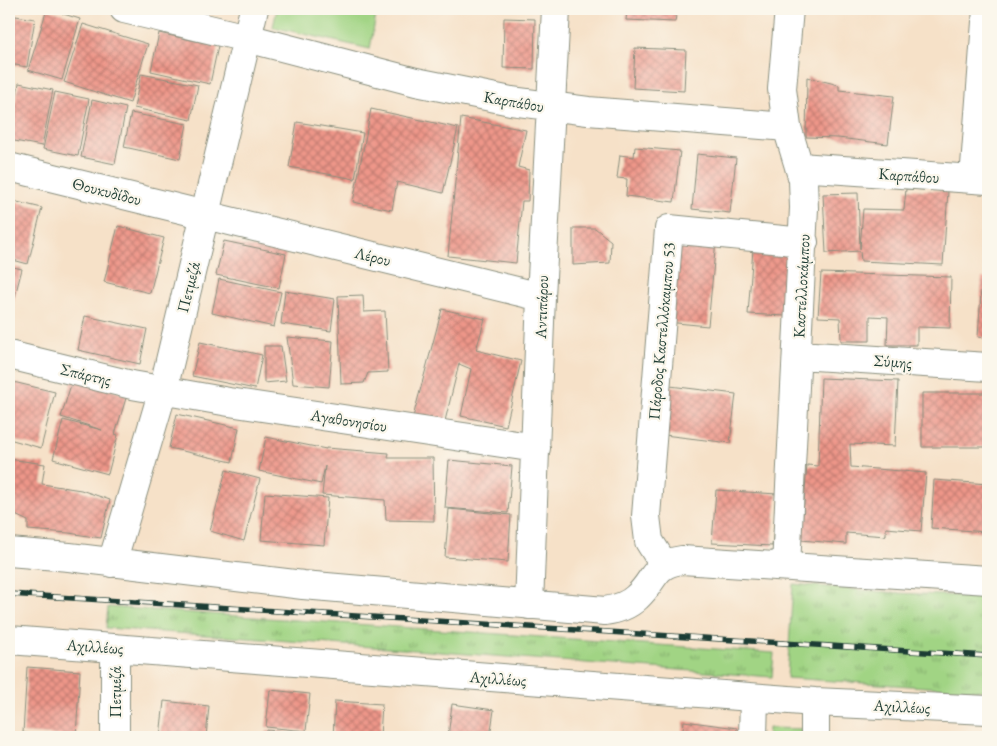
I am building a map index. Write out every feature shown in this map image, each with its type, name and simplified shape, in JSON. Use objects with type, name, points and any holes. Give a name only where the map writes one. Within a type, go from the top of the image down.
[{"type":"street","name":"Καρπάθου","points":[[124,9],[247,38],[416,82],[511,101],[551,107],[787,127]]},
{"type":"street","name":"Πετμεζά","points":[[112,563],[163,390],[254,9]]},
{"type":"street","name":"Αντιπάρου","points":[[529,605],[541,297],[556,9]]},
{"type":"street","name":"Καστελλοκάμπου","points":[[786,566],[804,242],[804,186],[787,127],[782,90],[789,9]]},
{"type":"street","points":[[981,180],[987,9]]},
{"type":"street","name":"Θουκυδίδου","points":[[9,167],[206,215]]},
{"type":"street","name":"Καρπάθου","points":[[799,167],[981,180]]},
{"type":"street","name":"Λέρου","points":[[206,215],[541,297]]},
{"type":"street","name":"Πάροδος Καστελλόκαμπου 53","points":[[664,564],[649,541],[646,516],[669,229],[804,242]]},
{"type":"street","name":"Σπάρτης","points":[[9,355],[114,381],[163,390]]},
{"type":"street","name":"Σύμης","points":[[798,355],[988,367]]},
{"type":"street","name":"Αγαθονησίου","points":[[163,390],[229,402],[536,448]]},
{"type":"street","points":[[9,552],[69,557],[283,583],[604,611],[622,607],[639,596],[655,572],[664,564],[687,560],[988,580]]},
{"type":"street","name":"Αχιλλέως","points":[[9,640],[754,698],[988,710]]},
{"type":"street","name":"Πετμεζά","points":[[115,648],[115,737]]},
{"type":"street","points":[[753,737],[754,698]]},
{"type":"street","points":[[815,737],[816,702]]},
{"type":"green space","points":[[277,9],[377,9],[370,49],[273,27]]},
{"type":"green space","points":[[793,584],[897,593],[988,597],[988,691],[787,678]]},
{"type":"green space","points":[[108,607],[774,653],[772,677],[106,628]]},
{"type":"green space","points":[[768,728],[809,729],[809,737],[768,737]]},
{"type":"building","points":[[47,9],[80,19],[62,80],[28,70]]},
{"type":"building","points":[[615,9],[677,9],[675,22],[626,20],[627,11]]},
{"type":"building","points":[[9,15],[35,19],[27,67],[9,64]]},
{"type":"building","points":[[504,18],[535,19],[534,69],[503,68]]},
{"type":"building","points":[[83,24],[148,44],[130,103],[64,82]]},
{"type":"building","points":[[159,33],[218,46],[210,84],[151,71]]},
{"type":"building","points":[[635,48],[686,50],[684,91],[633,88]]},
{"type":"building","points":[[141,74],[198,85],[191,120],[134,108]]},
{"type":"building","points":[[807,77],[839,85],[839,90],[894,96],[888,144],[838,138],[806,137]]},
{"type":"building","points":[[19,83],[53,90],[42,146],[9,140]]},
{"type":"building","points":[[55,92],[89,99],[78,156],[43,149]]},
{"type":"building","points":[[92,100],[126,108],[115,164],[81,157]]},
{"type":"building","points":[[371,109],[458,128],[443,193],[397,182],[392,210],[353,202]]},
{"type":"building","points":[[131,113],[187,124],[180,159],[124,147]]},
{"type":"building","points":[[461,118],[526,130],[518,167],[529,170],[528,201],[522,201],[516,263],[448,256]]},
{"type":"building","points":[[297,122],[363,133],[355,179],[289,167]]},
{"type":"building","points":[[635,147],[680,151],[674,202],[626,196],[627,179],[617,178],[620,155],[634,157]]},
{"type":"building","points":[[697,154],[736,158],[730,213],[692,209]]},
{"type":"building","points":[[906,189],[948,191],[943,265],[861,261],[860,251],[826,253],[823,194],[858,193],[860,249],[863,209],[904,210]]},
{"type":"building","points":[[9,200],[42,208],[28,264],[9,259]]},
{"type":"building","points":[[118,226],[164,238],[150,293],[104,282]]},
{"type":"building","points":[[573,228],[595,228],[611,241],[610,263],[573,265]]},
{"type":"building","points":[[673,235],[716,240],[708,326],[666,322]]},
{"type":"building","points":[[224,241],[286,254],[279,288],[216,275]]},
{"type":"building","points":[[753,249],[790,252],[785,316],[748,314]]},
{"type":"building","points":[[9,266],[22,269],[9,319]]},
{"type":"building","points":[[821,273],[951,277],[950,328],[917,327],[917,345],[887,345],[888,317],[870,316],[870,341],[841,341],[840,318],[818,317]]},
{"type":"building","points":[[982,278],[988,279],[988,338],[978,337]]},
{"type":"building","points":[[219,279],[281,292],[274,327],[212,313]]},
{"type":"building","points":[[285,291],[335,299],[331,331],[281,324]]},
{"type":"building","points":[[363,295],[364,312],[385,311],[388,372],[368,373],[364,383],[341,384],[338,296]]},
{"type":"building","points":[[442,309],[485,319],[476,350],[521,361],[506,426],[461,416],[471,369],[459,364],[444,425],[413,417]]},
{"type":"building","points":[[85,316],[147,329],[140,364],[78,350]]},
{"type":"building","points":[[287,337],[333,341],[329,387],[293,384]]},
{"type":"building","points":[[200,342],[262,355],[255,389],[192,376]]},
{"type":"building","points":[[264,346],[281,346],[286,381],[264,383]]},
{"type":"building","points":[[73,378],[127,395],[115,434],[118,435],[108,474],[53,459],[63,420],[102,430],[61,417]]},
{"type":"building","points":[[821,378],[898,381],[895,446],[850,444],[851,467],[926,473],[921,531],[886,528],[886,536],[846,533],[846,544],[801,540],[807,465],[818,466]]},
{"type":"building","points":[[9,381],[55,392],[41,448],[9,439]]},
{"type":"building","points":[[670,386],[736,394],[730,443],[664,435]]},
{"type":"building","points":[[922,393],[988,393],[988,447],[922,447]]},
{"type":"building","points":[[177,414],[239,428],[232,462],[169,448]]},
{"type":"building","points":[[266,437],[326,449],[389,453],[388,458],[433,458],[434,521],[386,520],[385,500],[322,495],[325,466],[321,484],[259,471]]},
{"type":"building","points":[[9,459],[45,464],[42,484],[81,490],[110,500],[101,538],[28,530],[28,521],[9,512]]},
{"type":"building","points":[[449,460],[512,466],[508,513],[445,508]]},
{"type":"building","points":[[226,470],[260,479],[244,541],[210,531]]},
{"type":"building","points":[[934,480],[988,484],[988,532],[931,528]]},
{"type":"building","points":[[716,490],[777,494],[772,546],[712,543]]},
{"type":"building","points":[[265,493],[328,498],[324,545],[261,540]]},
{"type":"building","points":[[449,509],[511,515],[508,562],[445,557]]},
{"type":"building","points":[[27,667],[80,671],[76,737],[23,733]]},
{"type":"building","points":[[270,690],[310,694],[306,731],[266,727]]},
{"type":"building","points":[[164,701],[209,706],[206,737],[160,737]]},
{"type":"building","points":[[335,701],[382,704],[380,737],[333,737]]},
{"type":"building","points":[[452,704],[494,710],[490,737],[448,737]]},
{"type":"building","points":[[684,721],[737,728],[736,737],[682,737]]},
{"type":"building","points":[[267,730],[307,734],[307,737],[266,737]]},
{"type":"railway","points":[[9,594],[988,656]]}]
